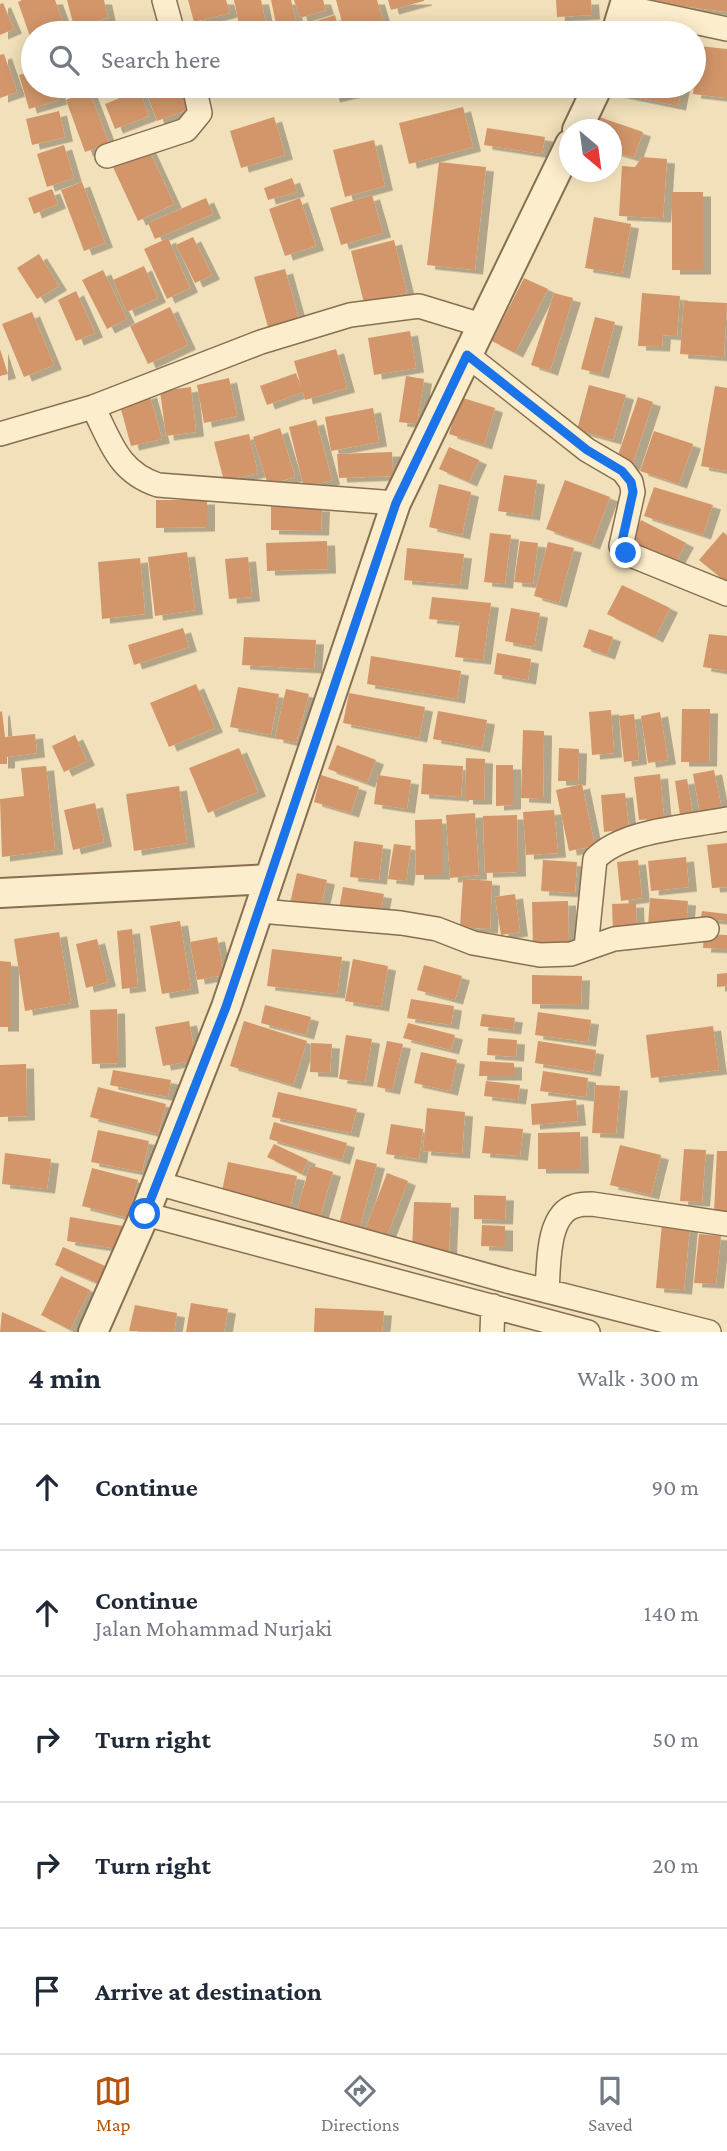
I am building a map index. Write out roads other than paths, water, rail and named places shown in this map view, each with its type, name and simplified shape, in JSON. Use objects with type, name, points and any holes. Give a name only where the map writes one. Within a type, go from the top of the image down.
[{"type":"street","points":[[164,0],[170,21]]},
{"type":"street","points":[[622,14],[671,21]]},
{"type":"street","points":[[706,26],[727,29]]},
{"type":"street","points":[[107,156],[186,130],[200,113],[197,98]]},
{"type":"street","points":[[582,119],[592,98]]},
{"type":"street","points":[[93,1332],[145,1214],[226,1007],[396,503],[559,165]]},
{"type":"street","points":[[0,434],[93,407],[261,342],[350,315],[419,306],[481,325]]},
{"type":"street","points":[[467,355],[587,450],[622,471],[631,482],[633,492],[621,546],[626,553],[727,594]]},
{"type":"street","points":[[93,407],[117,454],[131,472],[142,480],[158,485],[396,503]]},
{"type":"street","points":[[586,948],[595,859],[600,854],[624,839],[727,820]]},
{"type":"street","points":[[0,893],[269,879]]},
{"type":"street","points":[[260,911],[437,929],[473,943],[540,955],[571,954],[614,939],[707,929]]},
{"type":"street","points":[[157,1183],[547,1291],[709,1332]]},
{"type":"street","points":[[547,1291],[553,1230],[563,1214],[573,1206],[592,1204],[727,1224]]},
{"type":"street","points":[[145,1214],[588,1332]]},
{"type":"street","points":[[492,1332],[494,1306]]}]
